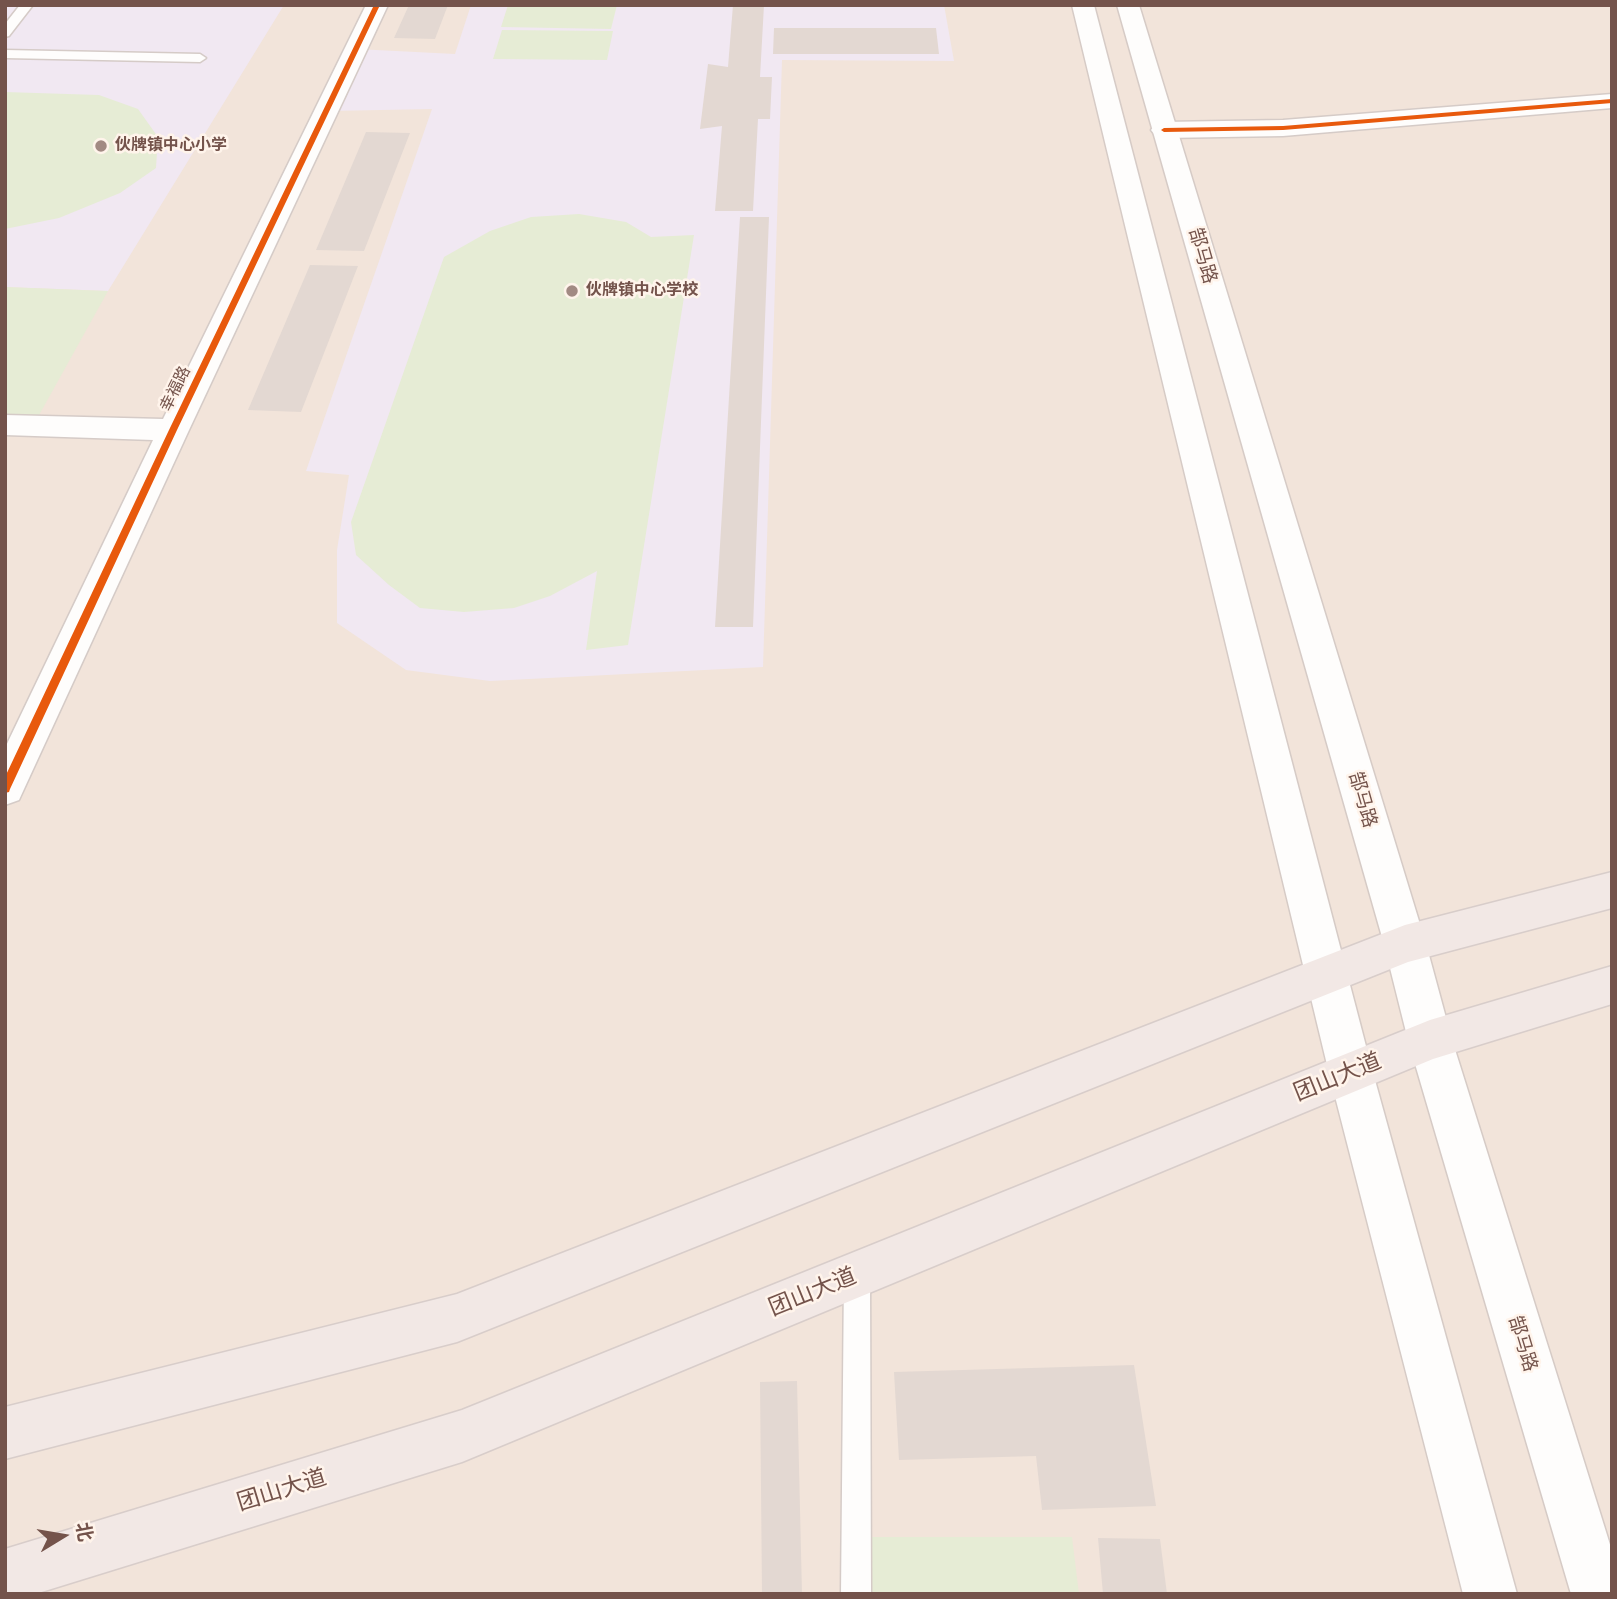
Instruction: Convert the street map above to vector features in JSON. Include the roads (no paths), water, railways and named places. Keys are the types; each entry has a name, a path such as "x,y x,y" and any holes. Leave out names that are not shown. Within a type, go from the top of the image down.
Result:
{"highway":[{"path":"5,1433 457,1318 1405,944 1612,890"},
{"name":"团山大道","path":"5,1576 462,1436 1430,1040 1612,985"}],"main road":[{"name":"幸福路","path":"5,789 173,430 377,5"},
{"path":"1083,5 1351,1073 1490,1594"},
{"name":"郜马路","path":"1128,5 1405,944 1430,1040 1598,1594"},
{"path":"1164,130 1283,128 1612,101"},
{"path":"5,425 173,430"}],"lane":[{"path":"5,33 27,5"},
{"path":"5,54 200,58"},
{"path":"856,1594 857,1275"}],"place":[{"name":"伙牌镇中心小学","path":"101,146"},
{"name":"伙牌镇中心学校","path":"572,291"}]}
